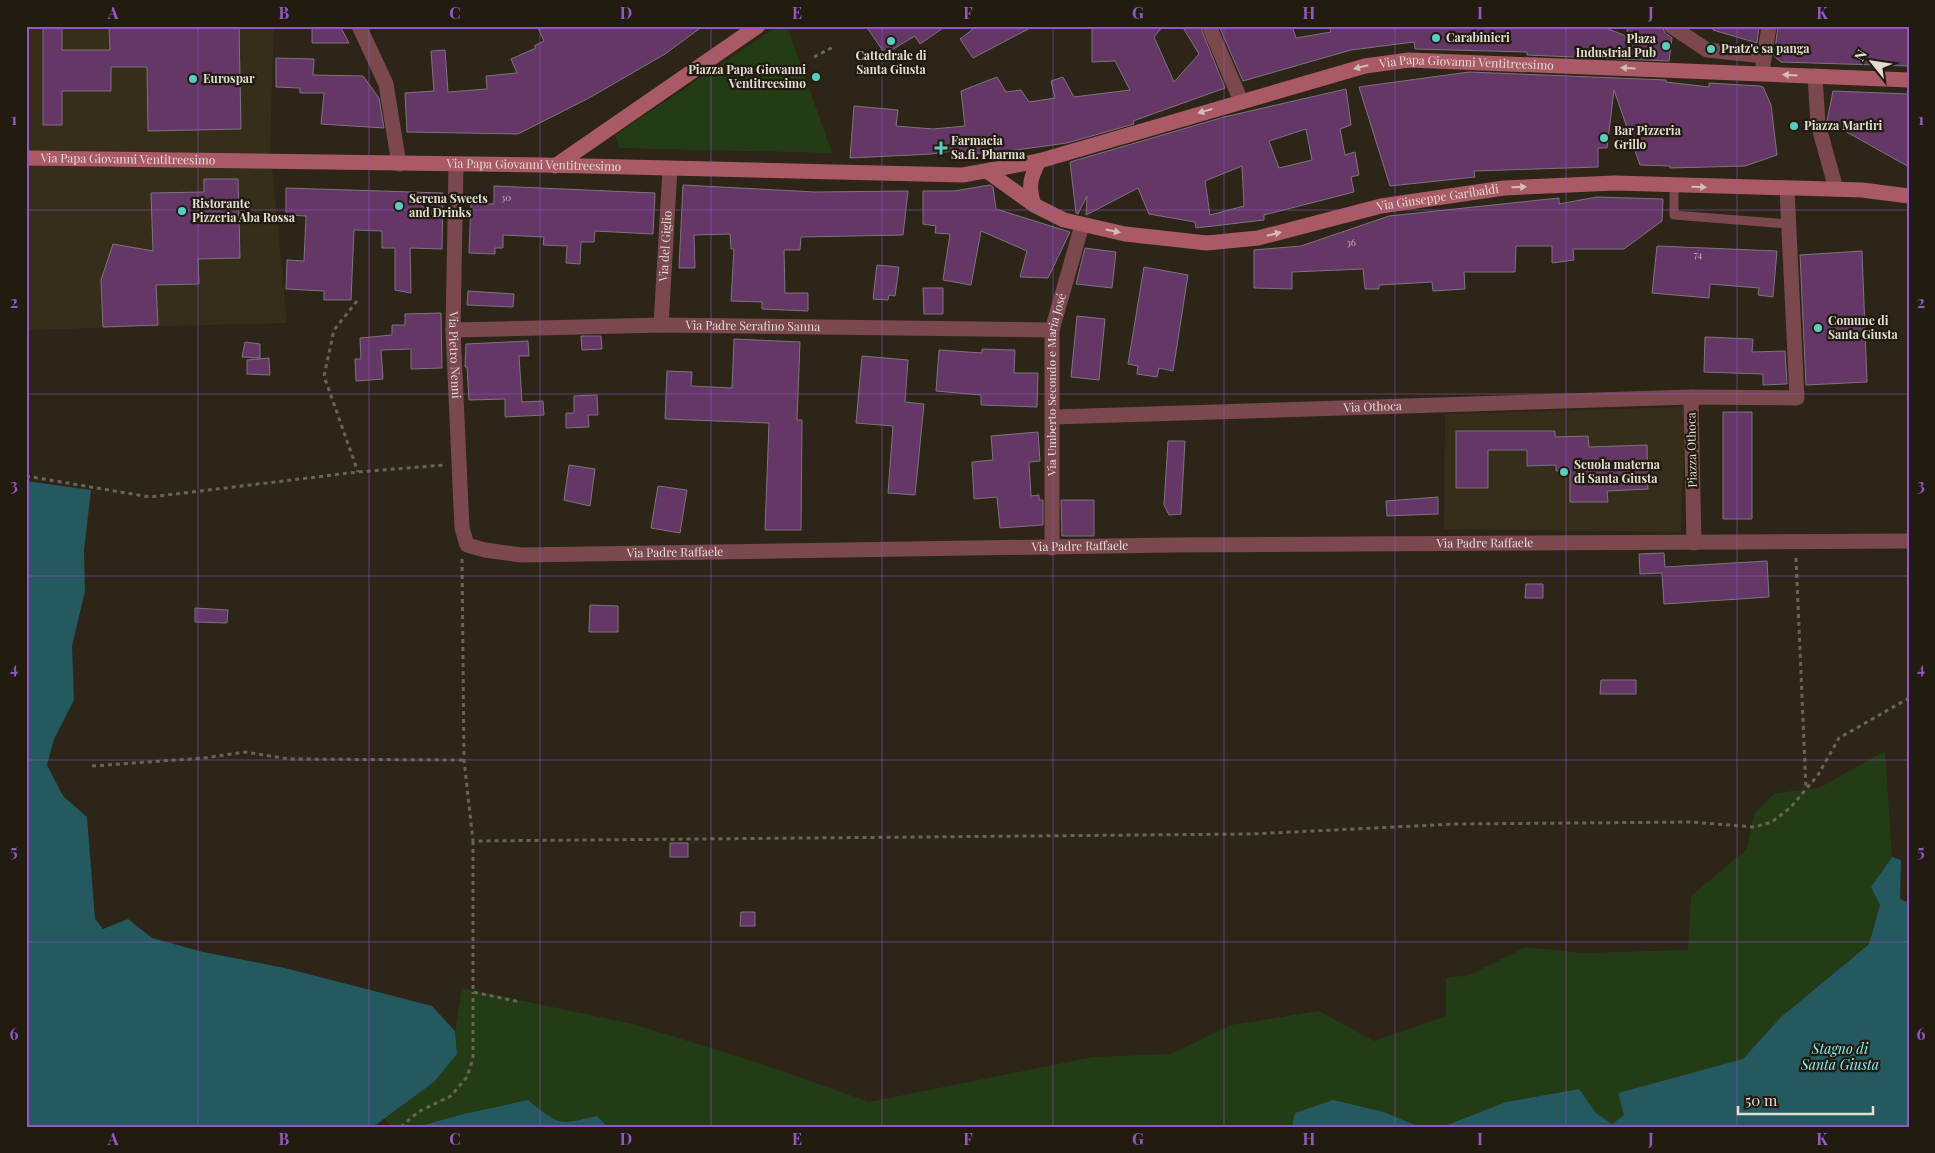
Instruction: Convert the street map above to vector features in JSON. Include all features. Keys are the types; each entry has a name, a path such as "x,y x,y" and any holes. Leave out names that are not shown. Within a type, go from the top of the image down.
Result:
{"main road":[{"path":"555,166 751,28"},
{"name":"Via Papa Giovanni Ventitreesimo","path":"26,158 555,166 963,175 988,172 1039,161 1365,66 1409,60 1909,80"},
{"path":"1034,205 1029,191 1030,178 1039,161"},
{"name":"Via Giuseppe Garibaldi","path":"988,172 1034,205 1064,220 1125,234 1207,243 1258,238 1381,206 1504,188 1615,183 1862,190 1909,196"}],"street":[{"path":"359,26 386,84 399,164"},
{"path":"1209,26 1241,101"},
{"path":"1671,26 1707,50 1764,56"},
{"path":"1761,74 1770,26"},
{"path":"1815,76 1818,124 1836,189"},
{"name":"Via Pietro Nenni","path":"456,165 453,330 462,528 467,545"},
{"name":"Via del Giglio","path":"661,325 670,169"},
{"name":"Piazza Othoca","path":"1694,543 1691,397 1797,398 1787,189"},
{"name":"Via Umberto Secondo e Maria José","path":"1052,548 1052,330 1082,225"},
{"name":"Via Padre Serafino Sanna","path":"453,330 661,325 1052,330"},
{"name":"Via Othoca","path":"1053,417 1691,397"},
{"path":"1694,543 1909,541"},
{"name":"Via Padre Raffaele","path":"467,545 485,550 521,555 1171,545 1694,543"}],"lane":[{"path":"1674,186 1674,215 1788,224"}],"path":[{"path":"814,57 835,46"},
{"path":"357,300 334,330 324,376 358,472"},
{"path":"26,476 150,497 358,472 459,464"},
{"path":"1795,542 1806,790"},
{"path":"401,1127 418,1112 451,1096 467,1077 473,1058 473,841 464,760 462,557 467,545"},
{"path":"473,841 1251,834 1456,824 1691,822 1754,827 1772,822 1791,808 1818,775 1839,738 1909,698"},
{"path":"92,766 204,758 245,752 289,759 464,760"},
{"path":"473,992 520,1002"}],"shaded area":[{"path":"26,26 274,26 270,146 287,323 26,330"},
{"name":"Scuola materna di Santa Giusta","path":"1685,407 1681,532 1444,529 1445,414"}],"green space":[{"path":"778,26 787,26 832,153 620,148 615,135"},
{"path":"1885,751 1892,857 1871,887 1880,905 1869,943 1781,1017 1743,1059 1618,1094 1624,1115 1612,1124 1596,1113 1579,1089 1506,1102 1442,1127 1420,1127 1384,1112 1296,1113 1292,1127 608,1127 597,1116 566,1122 553,1119 528,1100 463,1114 417,1127 391,1127 385,1119 434,1082 457,1054 455,1031 462,988 633,1024 759,1063 869,1102 1093,1057 1171,1054 1231,1025 1319,1011 1374,1041 1446,1016 1446,978 1469,975 1526,947 1582,953 1688,950 1691,896 1747,849 1754,814 1775,793 1819,788"}],"water":[{"path":"26,481 91,490 84,551 85,591 72,646 74,700 54,739 47,765 63,796 87,817 95,919 103,929 128,919 152,938 203,952 285,968 432,1006 455,1031 457,1054 434,1082 373,1127 26,1127"},
{"name":"Stagno di Santa Giusta","path":"1892,857 1901,860 1900,899 1909,903 1909,1127 1442,1127 1506,1102 1579,1089 1596,1113 1612,1124 1624,1115 1618,1093 1743,1059 1781,1017 1869,944 1880,905 1871,887"},
{"path":"528,1100 554,1119 566,1122 597,1116 608,1127 417,1127 463,1114"},
{"path":"1333,1100 1384,1112 1420,1127 1292,1127 1295,1113"}],"building":[{"name":"Eurospar","path":"43,26 62,26 62,50 110,50 109,26 239,26 241,129 148,131 147,67 111,67 111,91 62,91 62,125 43,125"},
{"path":"312,26 340,26 349,43 312,43"},
{"path":"537,26 703,26 665,54 589,98 518,134 407,132 405,93 434,91 431,51 445,50 448,92 487,89 486,76 517,73 511,59 536,48 534,46 544,41"},
{"name":"Cattedrale di Santa Giusta","path":"866,26 946,26 920,44 915,36 885,54"},
{"path":"977,26 1034,26 973,58 960,39"},
{"path":"1092,26 1163,26 1154,37 1174,82 1199,54 1182,26 1200,26 1225,88 1133,121 1134,124 1067,143 987,154 951,151 932,154 850,158 854,106 898,110 896,126 933,129 965,126 961,91 997,77 1006,92 1021,90 1029,102 1055,98 1051,81 1063,77 1074,97 1130,90 1115,61 1092,62"},
{"path":"1219,26 1292,26 1296,38 1331,32 1329,26 1601,26 1626,36 1628,26 1662,26 1665,33 1672,38 1669,61 1527,55 1527,52 1415,49 1414,42 1351,50 1243,81"},
{"path":"1713,26 1759,26 1757,43 1713,30"},
{"path":"1778,26 1909,26 1909,66 1781,62 1774,56"},
{"path":"276,58 314,59 313,75 363,76 379,98 384,128 321,124 324,93 300,93 300,88 276,87"},
{"path":"1469,72 1666,80 1666,82 1709,87 1709,83 1763,87 1771,105 1777,155 1745,166 1670,168 1670,166 1640,165 1614,90 1607,148 1598,148 1598,167 1474,171 1475,177 1390,186 1359,87"},
{"path":"1346,89 1351,125 1340,129 1345,155 1355,152 1359,175 1351,177 1354,192 1264,215 1264,220 1196,228 1195,222 1149,214 1138,188 1086,215 1087,196 1078,214 1076,213 1070,162 1224,117","holes":["1306,129 1312,160 1279,168 1269,141","1242,166 1244,206 1210,215 1205,181"]},
{"path":"1833,91 1909,94 1909,167 1827,121"},
{"path":"204,179 238,179 240,258 198,259 199,284 156,285 158,325 103,327 101,280 113,244 153,251 151,193 204,192"},
{"path":"683,185 815,192 908,191 903,235 801,237 800,250 784,250 785,293 808,293 808,311 762,309 762,302 731,301 734,249 731,249 730,234 694,235 695,268 679,268"},
{"path":"990,185 993,187 996,209 1070,232 1048,278 1020,277 1027,251 981,231 971,285 943,280 950,234 935,233 936,226 923,224 923,191 954,191"},
{"path":"494,186 655,193 653,234 595,231 594,242 581,242 580,264 566,263 567,246 543,245 544,237 503,235 503,248 495,248 495,254 469,253 471,203 494,204"},
{"path":"286,188 443,193 442,249 410,248 411,293 395,290 395,248 382,248 382,231 354,230 351,300 324,300 324,291 286,289 287,260 304,261 306,216 286,215"},
{"path":"1597,197 1663,199 1662,221 1624,249 1573,249 1574,260 1552,263 1552,246 1516,246 1515,272 1464,272 1465,289 1433,291 1432,282 1379,285 1379,289 1365,289 1363,269 1292,272 1292,289 1254,288 1254,250 1301,246 1389,216 1559,198 1559,204"},
{"path":"1657,246 1777,251 1773,297 1758,295 1759,288 1710,284 1709,298 1652,293"},
{"path":"1085,248 1116,252 1112,288 1076,284"},
{"name":"Comune di Santa Giusta","path":"1862,251 1867,382 1806,385 1800,255"},
{"path":"877,265 899,267 895,296 889,295 888,300 873,299"},
{"path":"1144,267 1188,275 1173,371 1159,368 1157,377 1137,374 1138,366 1128,364"},
{"path":"923,288 943,288 943,314 924,314"},
{"path":"468,291 514,294 513,307 467,305"},
{"path":"441,313 442,368 411,369 411,349 381,350 383,379 356,381 355,359 361,359 360,338 392,335 392,325 405,325 405,314"},
{"path":"1077,316 1105,319 1099,380 1071,377"},
{"path":"581,336 601,336 602,349 582,350"},
{"path":"1705,337 1753,339 1752,352 1785,351 1787,384 1763,385 1763,374 1704,372"},
{"path":"734,339 800,342 797,420 802,420 801,530 765,530 769,423 665,419 667,371 692,372 691,386 732,388"},
{"path":"528,341 529,356 519,356 522,402 543,401 544,415 505,417 505,399 469,400 467,367 465,367 466,344"},
{"path":"245,342 260,344 260,358 242,357"},
{"path":"982,349 1015,350 1014,373 1038,373 1037,407 981,405 981,395 936,391 939,350 982,353"},
{"path":"862,356 908,360 905,402 924,404 915,495 888,493 893,426 856,423"},
{"path":"269,358 270,375 247,374 247,360"},
{"path":"597,395 598,415 588,415 589,427 566,428 566,413 574,413 574,396"},
{"path":"1723,412 1752,412 1752,519 1723,519"},
{"path":"1456,431 1555,431 1555,437 1588,436 1589,447 1647,445 1648,489 1607,491 1608,502 1570,502 1570,470 1556,471 1556,465 1527,466 1527,450 1488,450 1488,488 1456,488"},
{"path":"1038,432 1040,461 1029,462 1031,496 1039,495 1039,500 1043,500 1043,525 1000,528 997,497 974,499 972,462 993,460 991,436"},
{"path":"1168,441 1185,441 1181,514 1169,515 1164,505"},
{"path":"569,465 595,469 590,506 564,500"},
{"path":"658,486 687,490 680,533 651,528"},
{"path":"1438,497 1438,514 1387,516 1386,501"},
{"path":"1061,500 1094,500 1094,536 1062,536"},
{"path":"1664,553 1665,567 1767,561 1769,597 1664,604 1662,573 1640,574 1639,554"},
{"path":"1526,584 1543,584 1543,598 1525,598"},
{"path":"590,605 618,606 618,632 589,632"},
{"path":"195,608 228,610 227,623 195,622"},
{"path":"1601,680 1636,680 1636,694 1600,694"},
{"path":"670,843 688,843 688,857 670,857"},
{"path":"741,912 755,912 755,926 740,926"}],"place":[{"name":"Carabinieri","path":"1436,38"},
{"name":"Cattedrale di Santa Giusta","path":"891,41"},
{"name":"Plaza Industrial Pub","path":"1666,46"},
{"name":"Pratz'e sa panga","path":"1711,49"},
{"name":"Piazza Papa Giovanni Ventitreesimo","path":"816,77"},
{"name":"Eurospar","path":"193,79"},
{"name":"Piazza Martiri","path":"1794,126"},
{"name":"Bar Pizzeria Grillo","path":"1604,138"},
{"name":"Farmacia Sa.fi. Pharma","path":"941,148"},
{"name":"Serena Sweets and Drinks","path":"399,206"},
{"name":"Ristorante Pizzeria Aba Rossa","path":"182,211"},
{"name":"Comune di Santa Giusta","path":"1818,328"},
{"name":"Scuola materna di Santa Giusta","path":"1564,472"}]}
